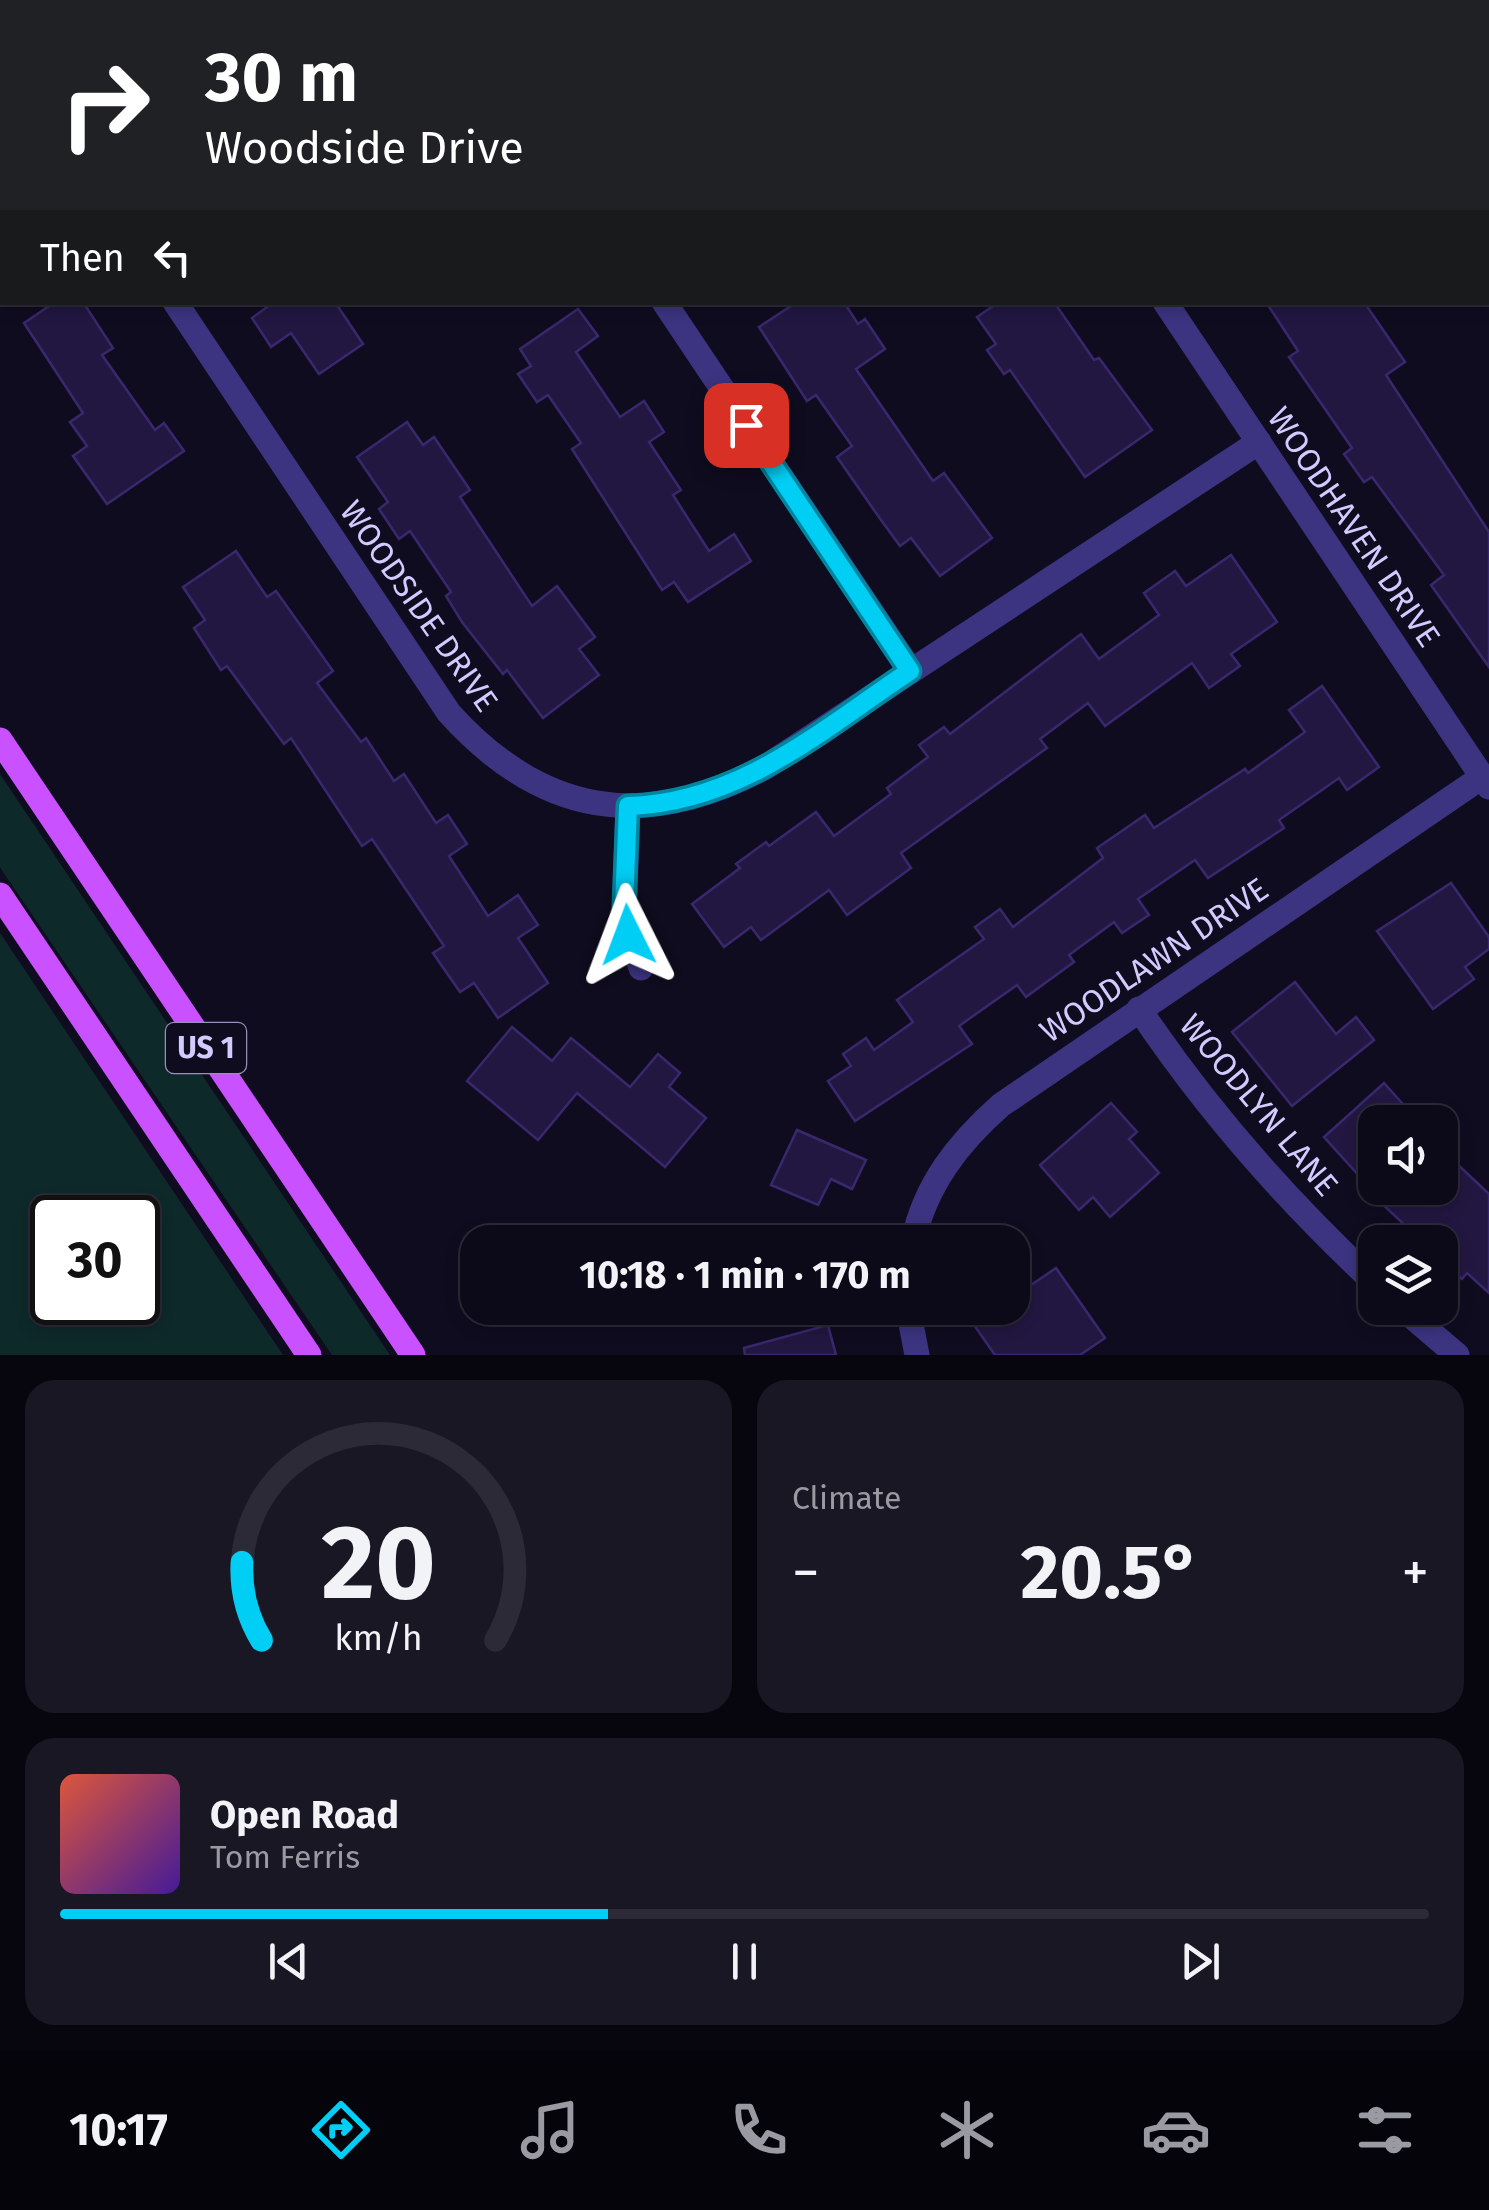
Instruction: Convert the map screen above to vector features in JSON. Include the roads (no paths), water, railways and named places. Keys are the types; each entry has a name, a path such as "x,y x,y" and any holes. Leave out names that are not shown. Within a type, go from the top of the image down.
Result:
{"main road":[{"name":"US 1","path":"0,740 412,1355"},
{"name":"US 1","path":"0,895 309,1355"}],"street":[{"name":"WOODSIDE DRIVE","path":"177,305 434,694 458,722 482,748 530,781 576,798 628,806 695,798 739,781 788,753 1259,442"},
{"path":"666,305 910,671"},
{"name":"WOODHAVEN DRIVE","path":"1167,305 1486,782"},
{"name":"WOODLAWN DRIVE","path":"919,1225 935,1181 967,1136 1011,1097 1486,782"},
{"path":"628,806 624,921 641,968"},
{"name":"WOODLYN LANE","path":"1139,1009 1194,1086 1259,1163 1358,1265"},
{"path":"911,1325 916,1355"},
{"path":"1422,1325 1457,1355"}]}
